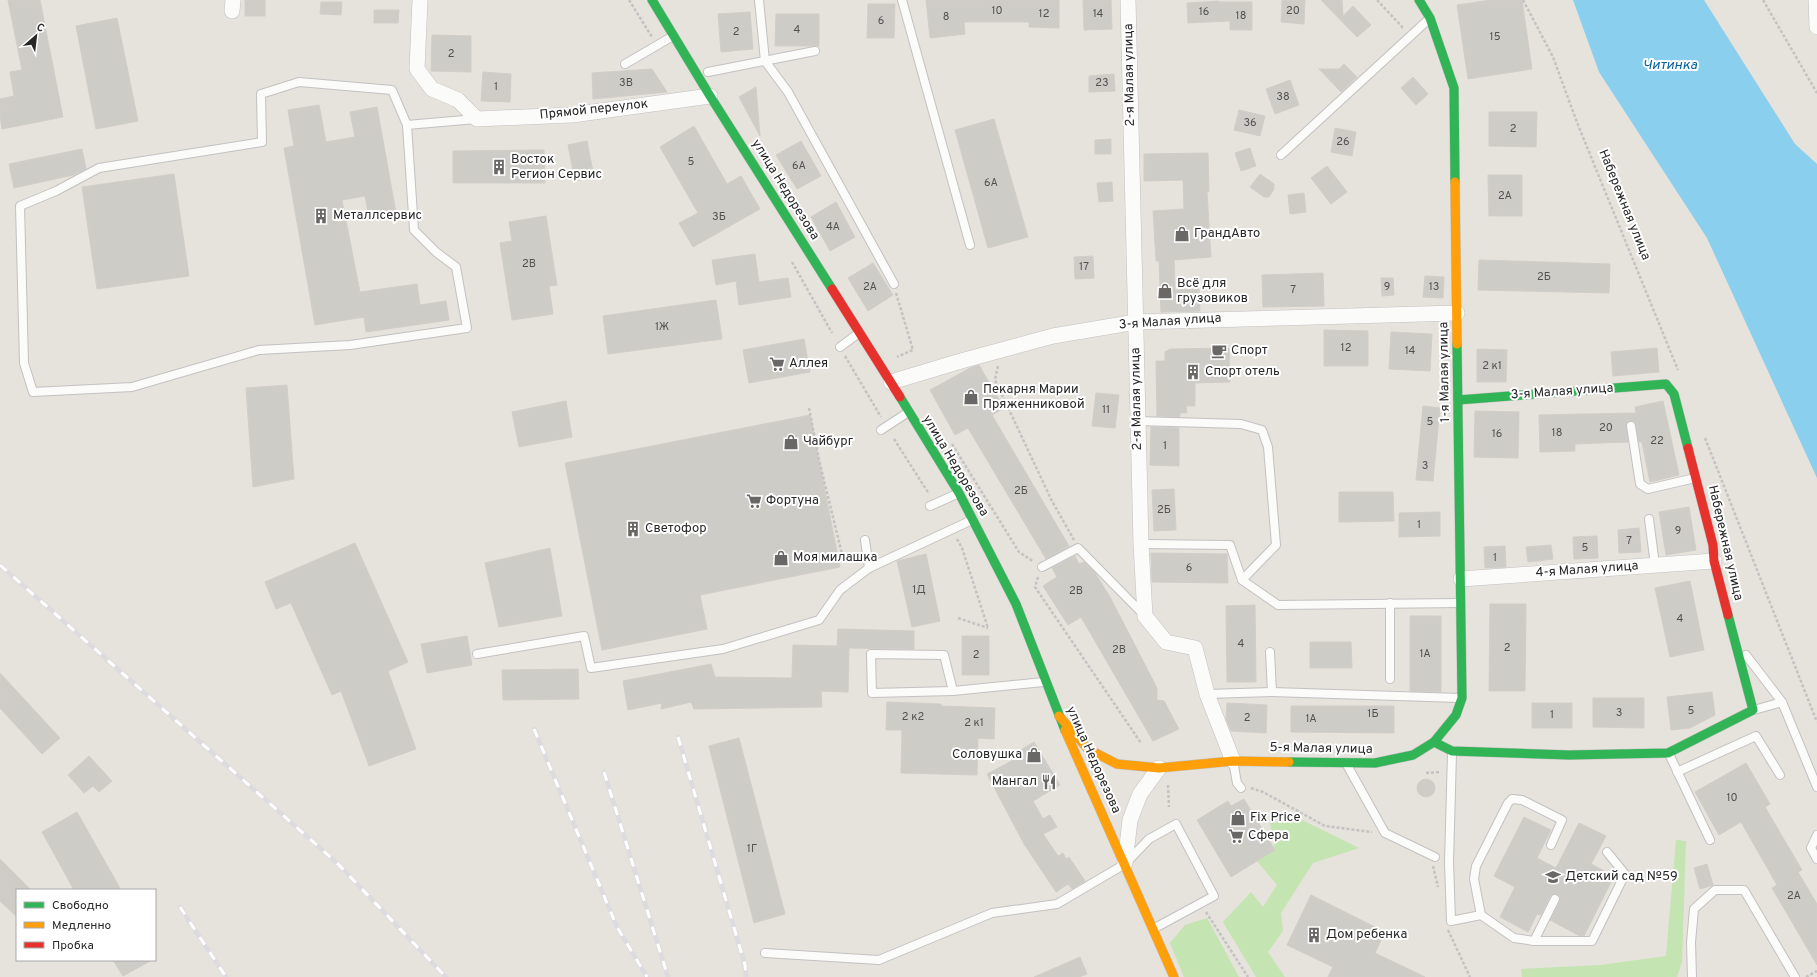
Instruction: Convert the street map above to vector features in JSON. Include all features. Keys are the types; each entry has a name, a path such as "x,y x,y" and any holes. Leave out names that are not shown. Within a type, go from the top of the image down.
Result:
{"street":[{"path":"420,0 417,69 432,89 458,100 477,119"},
{"name":"улица Недорезова","path":"652,0 710,96 891,382 959,493 973,519 1016,604 1059,716 1174,977"},
{"name":"2-я Малая улица","path":"1128,0 1141,544 1145,616"},
{"name":"1-я Малая улица","path":"1419,0 1430,18 1454,88 1462,698 1456,715 1434,742"},
{"path":"1816,0 1817,27"},
{"name":"Прямой переулок","path":"477,119 572,115 710,96"},
{"name":"3-я Малая улица","path":"891,382 1053,336 1136,322 1457,313"},
{"name":"3-я Малая улица","path":"1458,400 1666,384"},
{"name":"Набережная улица","path":"1666,384 1674,394 1713,545 1714,561 1753,710"},
{"name":"4-я Малая улица","path":"1460,580 1714,561"},
{"path":"1145,616 1166,642 1195,648 1207,694 1233,761"},
{"path":"1434,742 1452,751 1569,755 1668,753 1753,710"},
{"name":"5-я Малая улица","path":"1059,716 1088,749 1117,764 1164,774 1233,761 1375,763 1413,755 1434,742"},
{"path":"1125,864 1130,820 1140,794 1164,774"}],"lane":[{"path":"759,0 765,61 788,92 894,284"},
{"path":"902,0 970,245"},
{"path":"1281,155 1430,18"},
{"path":"625,64 674,35"},
{"path":"708,72 815,51"},
{"path":"299,82 392,90 407,125 414,230 436,252 456,267 467,328 350,345 259,350 132,387 33,392 24,363 20,206 56,191 99,168 262,142 261,94 299,82"},
{"path":"407,125 477,119"},
{"path":"841,349 859,332"},
{"path":"882,426 908,412"},
{"path":"1138,421 1241,424 1262,430 1268,447 1276,545 1242,580"},
{"path":"1631,426 1640,484 1648,489 1696,478"},
{"path":"931,502 959,493"},
{"path":"477,654 584,636 591,668 723,648 819,620 840,590 869,568 973,519"},
{"path":"1649,519 1655,565"},
{"path":"865,540 869,568"},
{"path":"1141,544 1230,545 1242,580 1278,605 1461,603"},
{"path":"1042,567 1078,548 1145,616"},
{"path":"1390,604 1390,679"},
{"path":"1734,638 1782,702 1817,788"},
{"path":"1270,652 1272,692"},
{"path":"952,691 944,655 871,654 872,693 952,691 1047,682"},
{"path":"1207,694 1272,692 1462,698"},
{"path":"1753,710 1782,702"},
{"path":"1677,772 1756,736 1780,775"},
{"path":"1452,751 1449,862 1451,921 1481,915"},
{"path":"1668,753 1710,840"},
{"path":"1233,761 1239,786"},
{"path":"1345,762 1385,833 1433,856"},
{"path":"1551,845 1562,820 1522,800 1512,799 1508,803 1476,866 1474,879 1481,915 1514,938 1534,941 1592,941 1625,874 1608,852"},
{"path":"765,953 879,960 992,913 1057,904 1125,864 1149,839 1176,824 1214,896 1152,930"},
{"path":"1817,835 1812,848 1817,859"},
{"path":"1692,977 1694,909 1715,890 1744,890 1795,977"},
{"path":"1534,941 1556,899"}],"path":[{"path":"1377,0 1410,36"},
{"name":"Набережная улица","path":"1523,0 1553,57 1578,125 1680,376"},
{"path":"1763,0 1817,93"},
{"path":"893,359 912,350 894,284"},
{"path":"841,349 882,426"},
{"path":"1003,350 995,380 1052,501 1078,548"},
{"path":"809,408 819,460 842,554"},
{"path":"1704,435 1817,722"},
{"path":"894,439 931,502"},
{"path":"952,444 1019,552 1042,567 1035,587 1141,743"},
{"path":"957,539 962,548 988,628 958,618"},
{"path":"1426,773 1452,772"},
{"path":"1164,774 1169,807"},
{"path":"1239,786 1263,792 1325,826 1385,833"},
{"path":"1433,856 1439,891"},
{"path":"1201,903 1248,977"},
{"path":"1447,928 1470,977"},
{"path":"1806,977 1817,971"}],"green space":[{"path":"1300,819 1359,848 1313,863 1281,913 1283,931 1268,952 1285,977 1256,977 1223,922 1251,892 1263,907 1277,885 1257,861 1275,850 1270,823"},
{"path":"1676,840 1686,841 1682,962 1677,977 1522,977 1521,969 1601,965 1666,956"},
{"path":"1207,918 1239,977 1184,977 1170,943 1185,925"}],"water":[{"name":"Читинка","path":"1573,0 1704,0 1795,144 1817,164 1817,478 1707,238 1599,72"}],"building":[{"path":"8,0 40,0 63,117 2,129 0,99 14,96 10,72 22,70"},
{"path":"245,0 265,0 265,16 245,16"},
{"path":"926,0 1059,0 1059,28 1029,27 1029,22 964,22 965,34 930,38"},
{"path":"1083,0 1111,0 1112,29 1084,30"},
{"path":"1282,0 1305,0 1304,24 1281,22"},
{"path":"1321,0 1342,0 1343,16 1353,6 1371,25 1357,37"},
{"path":"1491,0 1522,0 1532,69 1468,79 1457,5"},
{"path":"1219,1 1252,2 1252,30 1230,30 1230,21 1188,23 1187,3"},
{"path":"321,2 342,2 341,15 320,14"},
{"path":"868,4 895,4 894,38 867,38"},
{"path":"374,10 399,10 398,23 374,23"},
{"path":"750,12 753,49 721,52 718,14"},
{"path":"776,14 819,14 819,46 775,46"},
{"path":"117,18 138,121 96,129 76,26"},
{"path":"432,35 471,36 471,72 431,71"},
{"path":"1344,64 1357,77 1341,92 1319,69 1339,69"},
{"path":"652,69 667,92 593,99 592,73"},
{"path":"483,72 511,74 510,102 481,101"},
{"path":"1114,74 1115,91 1089,92 1089,76"},
{"path":"1413,77 1428,94 1416,105 1401,88"},
{"path":"1290,80 1299,105 1275,114 1266,89"},
{"path":"756,87 760,136 739,97"},
{"name":"Металлсервис","path":"319,105 326,142 355,137 350,112 377,107 396,213 369,218 365,196 342,200 360,292 417,284 420,305 446,301 449,320 366,332 364,317 315,325 284,148 294,146 288,110"},
{"path":"1239,110 1265,116 1260,136 1234,130"},
{"path":"1489,112 1537,112 1536,147 1489,146"},
{"path":"994,119 1028,237 988,248 955,130"},
{"path":"694,126 727,184 741,176 760,209 693,247 679,223 698,213 660,147"},
{"path":"1335,128 1356,132 1352,156 1331,152"},
{"path":"1111,139 1111,154 1095,154 1095,140"},
{"path":"587,141 594,177 575,181 568,145"},
{"path":"801,141 821,176 797,189 776,155"},
{"path":"1250,148 1256,166 1241,171 1235,153"},
{"path":"82,149 86,169 73,175 14,188 9,164"},
{"name":"Восток Регион Сервис","path":"544,150 545,183 453,183 453,151"},
{"path":"1208,153 1209,192 1207,192 1211,257 1174,260 1175,290 1199,289 1200,311 1161,312 1159,261 1156,261 1153,211 1184,209 1183,180 1144,181 1144,154"},
{"path":"1327,166 1347,192 1331,204 1311,178"},
{"path":"174,174 189,276 97,289 82,187"},
{"path":"1260,174 1274,184 1274,189 1269,197 1264,197 1250,187"},
{"path":"1488,175 1522,175 1522,216 1489,216"},
{"path":"1112,182 1113,201 1099,202 1097,183"},
{"path":"1304,193 1306,212 1290,214 1288,195"},
{"path":"836,202 855,237 830,251 811,217"},
{"path":"546,216 557,285 549,286 553,314 512,320 500,243 512,241 509,222"},
{"path":"755,254 759,282 788,278 791,297 739,305 736,281 716,285 712,260"},
{"path":"1093,256 1094,278 1075,279 1074,257"},
{"path":"1479,260 1610,264 1609,293 1478,290"},
{"path":"873,263 893,295 868,311 848,278"},
{"path":"1323,273 1324,306 1263,307 1262,275"},
{"path":"1425,276 1444,277 1443,298 1423,297"},
{"path":"1381,278 1393,278 1394,295 1382,296"},
{"path":"716,300 722,339 608,354 603,316"},
{"path":"1324,330 1368,331 1368,366 1324,366"},
{"path":"1391,332 1432,334 1430,371 1389,369"},
{"name":"Аллея","path":"804,339 810,372 749,383 743,350"},
{"name":"Спорт отель","path":"1229,348 1230,382 1195,383 1195,406 1186,406 1187,413 1180,413 1180,417 1157,416 1156,361 1165,361 1165,352 1170,349"},
{"path":"1657,348 1659,372 1613,376 1611,352"},
{"path":"1477,349 1507,350 1506,382 1477,382"},
{"path":"979,365 1004,408 992,415 1069,546 1046,559 968,428 955,435 930,390 970,368"},
{"path":"287,385 294,479 253,487 246,388"},
{"path":"1096,393 1119,395 1115,428 1092,426"},
{"path":"566,401 572,437 519,447 512,412"},
{"path":"1663,401 1679,475 1650,482 1642,442 1639,442 1636,425 1633,421 1626,424 1628,442 1575,444 1575,451 1540,452 1539,415 1636,413 1635,407"},
{"path":"1423,406 1440,408 1433,481 1416,480"},
{"path":"1475,411 1519,412 1518,458 1474,457"},
{"path":"810,415 840,567 700,595 707,629 602,650 565,463"},
{"path":"1151,427 1179,428 1179,466 1150,465"},
{"path":"1174,489 1176,530 1154,531 1152,490"},
{"path":"1339,492 1393,492 1394,521 1339,522"},
{"path":"1689,507 1696,550 1666,555 1659,512"},
{"path":"1440,512 1440,536 1399,537 1399,513"},
{"path":"1639,528 1641,552 1619,553 1618,530"},
{"path":"1597,536 1598,558 1574,559 1573,537"},
{"path":"355,543 408,662 388,671 416,749 369,766 341,691 332,695 291,603 276,609 265,582"},
{"path":"1551,545 1553,559 1528,562 1526,547"},
{"path":"1505,546 1506,567 1485,568 1484,547"},
{"path":"550,548 562,616 499,627 485,563"},
{"path":"1151,553 1227,554 1228,583 1152,582"},
{"path":"926,554 940,621 912,627 897,561"},
{"path":"1075,556 1079,564 1084,562 1095,573 1110,597 1157,688 1157,700 1164,701 1179,729 1153,741 1081,617 1068,625 1043,586 1057,577 1052,568"},
{"path":"1690,581 1704,650 1670,657 1655,588"},
{"path":"1490,604 1526,604 1525,691 1489,691"},
{"path":"1255,605 1256,682 1227,682 1226,606"},
{"path":"1410,616 1441,616 1441,692 1410,691"},
{"path":"838,629 914,631 914,649 849,648 848,692 821,691 822,707 694,709 691,702 661,709 662,703 628,710 623,681 711,664 715,677 792,678 793,645 837,646"},
{"path":"467,636 472,665 427,673 421,644"},
{"path":"962,636 989,636 989,675 962,675"},
{"path":"1310,642 1351,642 1352,668 1310,668"},
{"path":"578,669 579,699 503,700 502,670"},
{"path":"0,673 60,738 42,754 0,708"},
{"path":"1712,692 1715,715 1690,728 1671,730 1667,697"},
{"path":"1593,698 1644,698 1644,728 1593,727"},
{"path":"887,702 995,708 994,739 978,738 977,775 901,773 902,730 886,730"},
{"path":"1227,703 1267,705 1266,733 1231,731 1226,719"},
{"path":"1532,703 1572,703 1572,728 1532,728"},
{"path":"1291,706 1394,706 1394,733 1291,732"},
{"path":"739,738 785,914 754,923 709,746"},
{"path":"1034,742 1060,785 1033,801 1043,819 1050,815 1057,827 1043,834 1058,856 1063,853 1066,859 1069,857 1085,881 1072,889 1068,884 1056,892 1024,844 987,774 1017,758 1014,754"},
{"path":"89,756 112,781 99,792 93,786 84,793 68,775"},
{"path":"1746,763 1770,804 1765,807 1802,870 1798,872 1817,904 1817,965 1772,888 1777,885 1741,822 1719,835 1695,792"},
{"path":"1426,779 1432,782 1435,788 1432,794 1426,797 1420,794 1417,788 1420,782"},
{"path":"1244,799 1275,850 1231,877 1197,820 1228,801 1231,806"},
{"path":"77,812 120,889 73,889 42,832"},
{"path":"1524,817 1551,830 1537,858 1556,868 1579,823 1606,836 1591,864 1614,876 1584,936 1580,936 1550,920 1560,901 1560,896 1557,894 1550,896 1541,915 1537,914 1528,932 1500,917 1515,887 1494,876"},
{"path":"0,859 30,889 16,889 16,916 0,901"},
{"path":"1707,864 1713,885 1700,889 1694,868"},
{"name":"Дом ребенка","path":"1311,895 1385,932 1375,953 1425,977 1328,977 1333,967 1287,945"},
{"path":"1080,957 1087,974 1079,977 1034,977"},
{"path":"114,961 150,961 123,976"}],"railway":[{"path":"0,565 337,863 446,977"},
{"path":"534,729 617,927 647,977"},
{"path":"678,737 745,965 746,977"},
{"path":"604,772 668,977"},
{"path":"180,907 226,977"}],"traffic: fast":[{"path":"652,0 710,96 832,289"},
{"path":"1419,0 1430,18 1454,88 1455,182"},
{"path":"1289,762 1375,763 1413,755 1434,742 1456,715 1462,698 1457,344"},
{"path":"1458,400 1666,384 1674,394 1688,448"},
{"path":"900,397 959,493 1016,604 1065,730"},
{"path":"1434,742 1452,751 1569,755 1668,753 1753,710 1728,615"}],"traffic: slow":[{"path":"1455,182 1457,344"},
{"path":"1059,716 1088,749 1117,764 1159,768 1233,761 1289,762"},
{"path":"1065,730 1174,977"}],"traffic: jam":[{"path":"832,289 900,397"},
{"path":"1688,448 1713,545 1714,561 1728,615"}],"place":[{"name":"Восток Регион Сервис","path":"499,167"},
{"name":"Металлсервис","path":"321,216"},
{"name":"ГрандАвто","path":"1182,234"},
{"name":"Всё для грузовиков","path":"1165,291"},
{"name":"Спорт","path":"1219,351"},
{"name":"Аллея","path":"777,364"},
{"name":"Спорт отель","path":"1193,372"},
{"name":"Пекарня Марии Пряженниковой","path":"971,397"},
{"name":"Чайбург","path":"791,442"},
{"name":"Фортуна","path":"754,501"},
{"name":"Светофор","path":"633,529"},
{"name":"Моя милашка","path":"781,558"},
{"name":"Соловушка","path":"1034,755"},
{"name":"Мангал","path":"1049,782"},
{"name":"Fix Price","path":"1238,818"},
{"name":"Сфера","path":"1236,836"},
{"name":"Детский сад №59","path":"1553,877"},
{"name":"Дом ребенка","path":"1314,935"}]}
